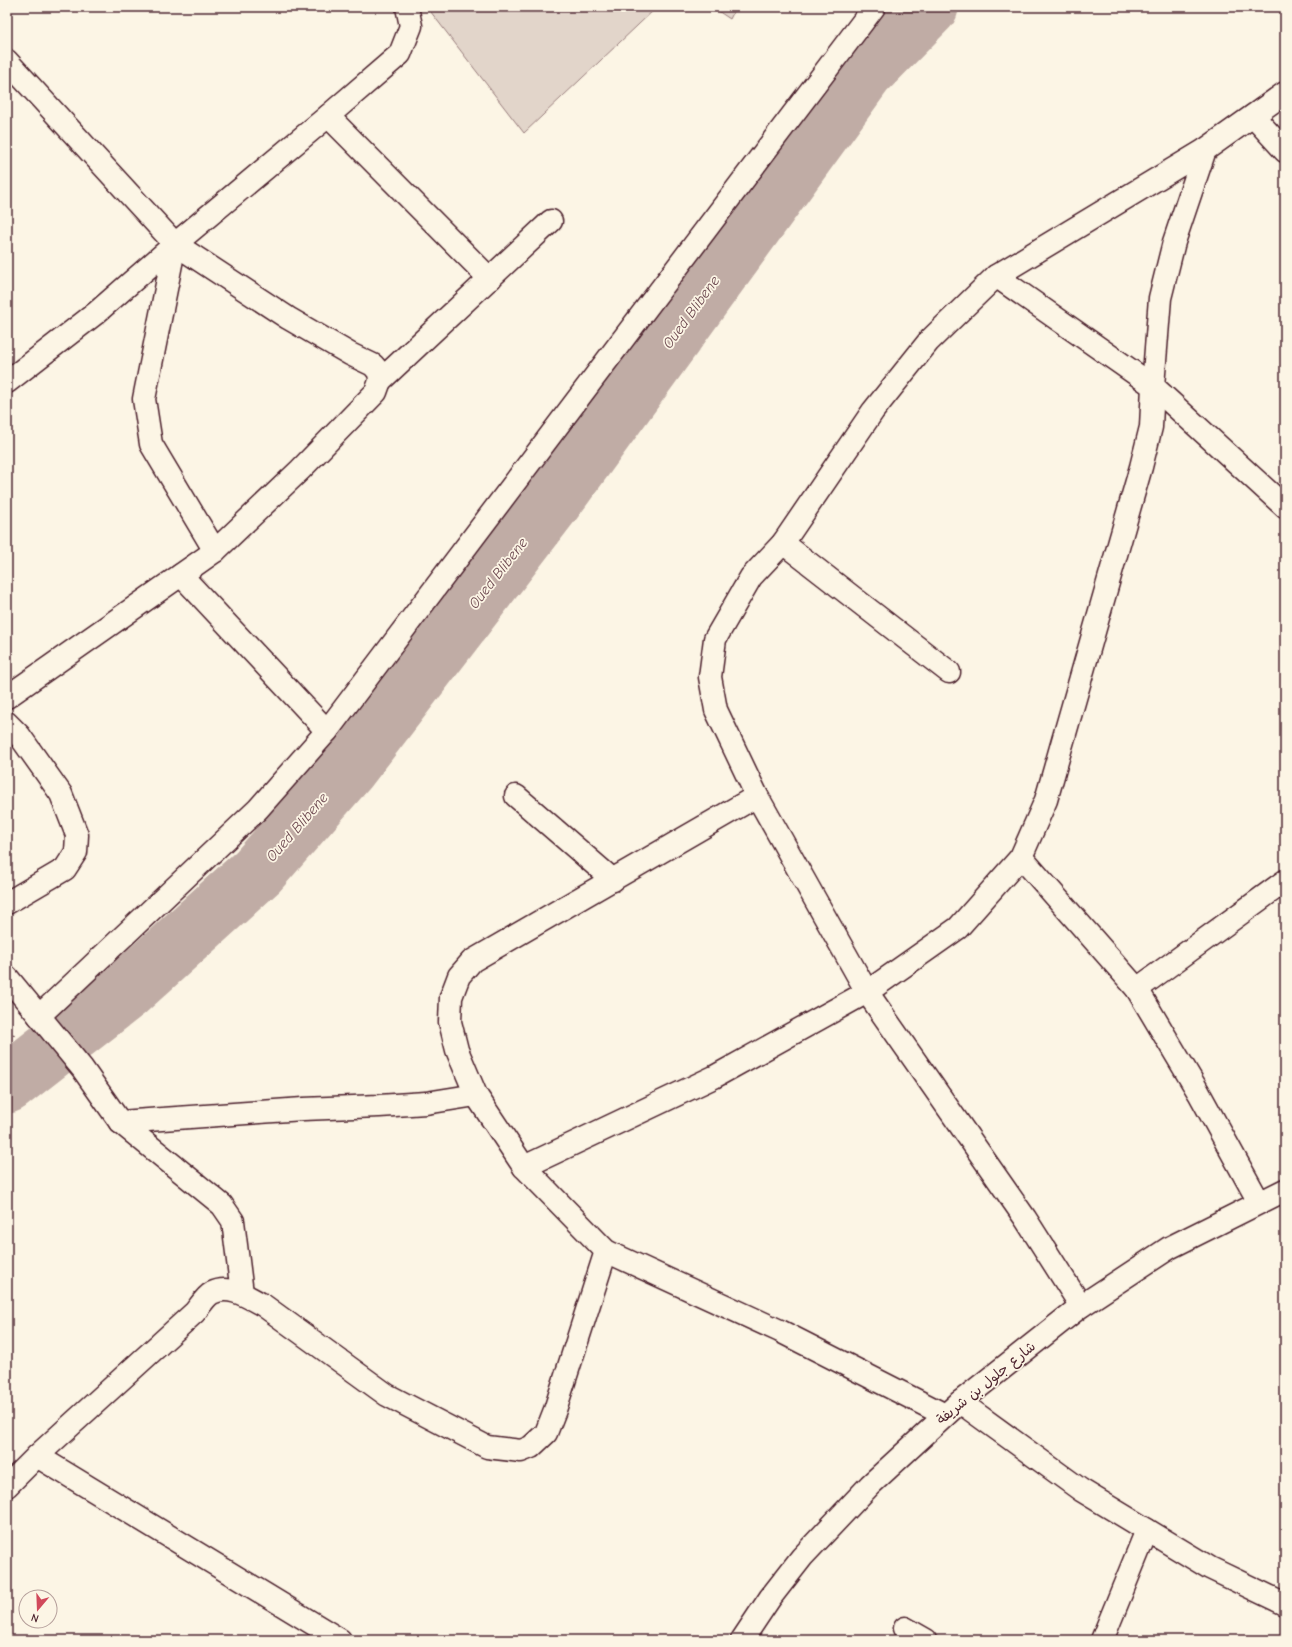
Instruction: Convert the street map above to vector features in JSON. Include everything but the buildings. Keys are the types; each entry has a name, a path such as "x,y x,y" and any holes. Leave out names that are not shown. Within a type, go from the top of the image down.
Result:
{"street":[{"path":"7,382 96,313 400,54 411,26 407,7"},
{"path":"44,1023 258,809 327,730 874,7"},
{"path":"7,61 176,244 288,318 350,354 373,365 379,372 380,381 376,392 300,470 215,551 7,697"},
{"path":"1081,1306 1025,1218 867,992 757,796 716,710 710,677 715,638 751,577 783,542 873,411 929,341 996,276 1205,150 1285,93"},
{"path":"328,116 490,279"},
{"path":"1253,116 1285,151"},
{"path":"524,1167 714,1078 867,992 958,928 1021,857 1046,800 1139,475 1151,427 1160,298 1174,242 1205,150"},
{"path":"380,381 552,221"},
{"path":"176,244 144,399 151,444 215,551"},
{"path":"996,276 1153,386 1285,507"},
{"path":"783,542 949,672"},
{"path":"181,575 327,730"},
{"path":"7,723 19,735 61,794 77,835 76,852 65,868 7,903"},
{"path":"516,796 613,880"},
{"path":"757,796 472,961 459,976 451,997 450,1022 457,1050 476,1095 524,1167 606,1251 953,1408 1081,1490 1210,1568 1285,1604"},
{"path":"1021,857 1137,989 1199,1093 1259,1202"},
{"path":"1137,989 1285,881"},
{"path":"7,976 82,1068 120,1122 222,1205 233,1221 242,1293"},
{"path":"120,1122 303,1109 426,1103 476,1095"},
{"name":"شارع جلول بن شريفة","path":"742,1640 770,1598 802,1558 870,1485 953,1408 1081,1306 1169,1248 1285,1190"},
{"path":"7,1486 195,1312 212,1293 228,1290 242,1293 263,1305 386,1395 487,1447 521,1451 531,1447 546,1433 555,1410 606,1251"},
{"path":"38,1456 340,1640"},
{"path":"1102,1640 1147,1530"},
{"path":"905,1628 926,1640"}],"shaded area":[{"path":"427,7 657,7 524,133"},
{"path":"712,7 736,7 730,19"}],"waterway":[{"name":"Oued Blibene","path":"7,1084 126,991 258,871 348,768 554,500 865,72 929,7"}]}
